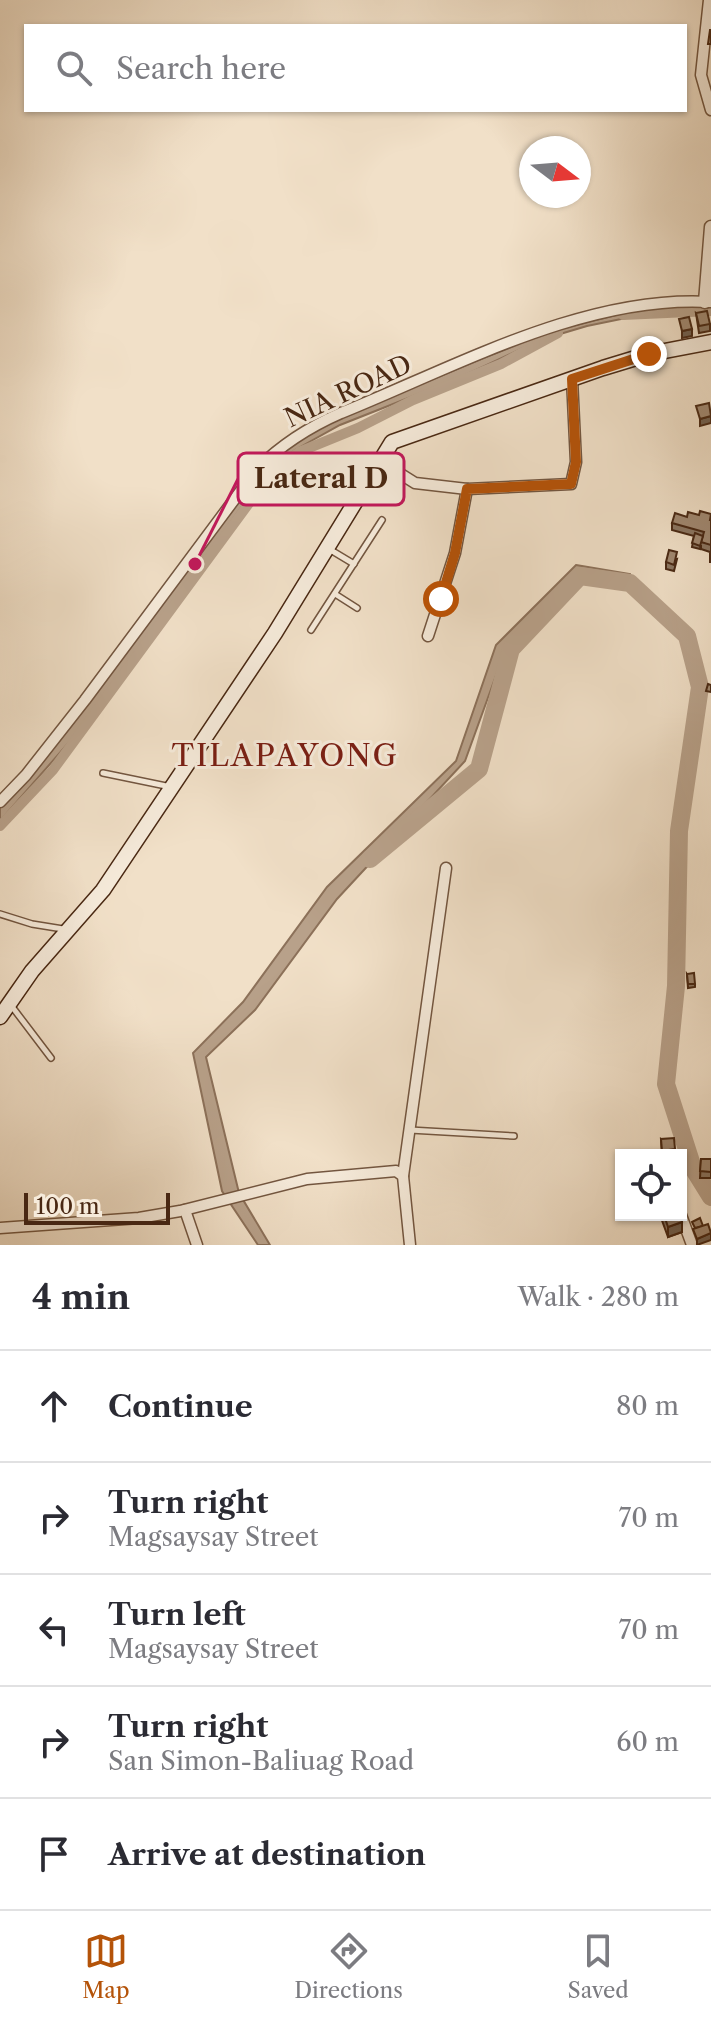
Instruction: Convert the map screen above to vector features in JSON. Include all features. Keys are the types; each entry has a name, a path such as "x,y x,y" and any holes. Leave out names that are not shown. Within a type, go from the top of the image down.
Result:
{"main road":[{"path":"0,1017 32,971 103,890 329,548 392,442 649,354 711,342"}],"street":[{"path":"709,0 701,75 711,110"},
{"path":"708,302 711,227"},
{"name":"NIA ROAD","path":"0,802 26,775 76,712 257,469 287,443 328,419 582,316 662,302 708,302"},
{"path":"380,461 415,483 467,489 571,484 576,462 572,379"},
{"path":"428,636 455,553 467,489"},
{"path":"410,1245 403,1176 446,868"},
{"path":"0,1228 119,1221 185,1210 307,1179 396,1171 403,1176"},
{"path":"185,1210 197,1245"},
{"path":"683,1221 692,1245"}],"lane":[{"path":"311,630 382,520"},
{"path":"329,548 354,564"},
{"path":"335,594 357,608"},
{"path":"103,773 172,787"},
{"path":"0,914 32,924 68,930"},
{"path":"9,1003 51,1058"},
{"path":"410,1130 514,1136"}],"shaded area":[{"path":"636,310 636,316 540,340 459,378 340,425 295,450 262,478 79,731 0,821 0,807 257,475 278,454 327,423 544,333"},
{"path":"576,565 630,574 630,583 580,576 506,648 465,761 337,899 255,1010 206,1057 239,1193 270,1245 258,1245 222,1191 193,1053 243,1002 327,887 456,761 496,645"}],"building":[{"path":"707,311 710,324 699,326 696,313"},
{"path":"689,317 692,329 682,331 679,319"},
{"path":"709,403 711,416 700,419 696,406"},
{"path":"700,511 711,514 711,545 701,542 704,532 672,523 675,513 687,517 688,512 699,515"},
{"path":"695,533 703,536 700,546 692,543"},
{"path":"669,550 677,552 674,565 666,562"},
{"path":"694,973 695,984 688,984 687,974"},
{"path":"674,1138 675,1149 662,1149 661,1139"},
{"path":"701,1159 711,1159 711,1172 700,1171"},
{"path":"700,1218 703,1226 695,1228 692,1222"},
{"path":"666,1221 682,1221 682,1222 668,1227"},
{"path":"708,1224 711,1233 697,1239 693,1229"}],"waterway":[{"path":"623,315 711,311"},
{"path":"0,826 53,770 272,472 299,452 501,364 558,333"},
{"path":"370,859 479,769 511,649 580,576 630,583 687,636 700,687 679,831 676,986 666,1084 693,1168 711,1197"}],"place":[{"name":"Lateral D","path":"195,564"}],"district":[{"name":"TILAPAYONG","path":"285,755"}],"route":[{"path":"441,599 455,553 467,489 571,484 576,462 572,379 649,354"}]}
